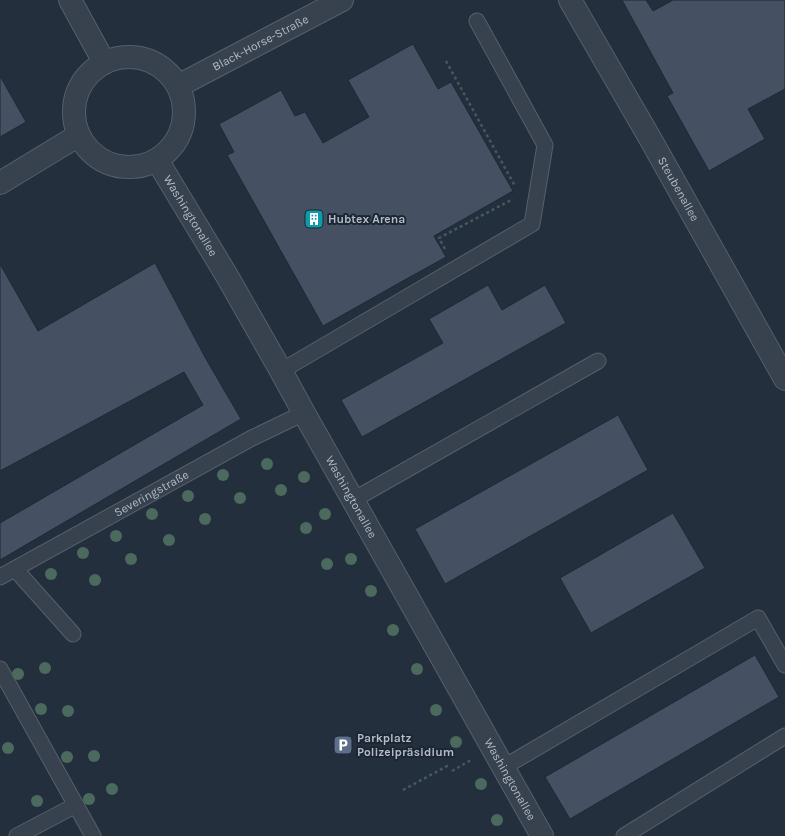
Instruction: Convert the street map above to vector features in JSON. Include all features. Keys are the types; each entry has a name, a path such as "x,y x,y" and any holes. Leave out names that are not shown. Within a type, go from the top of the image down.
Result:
{"street":[{"path":"70,0 104,62"},
{"name":"Black-Horse-Straße","path":"178,86 342,0"},
{"name":"Steubenallee","path":"570,0 651,140 785,380"},
{"path":"132,56 146,59 159,65 170,75 178,86 184,102 184,119 180,136 170,150 157,160 143,166 128,167 112,165 99,158 87,148 79,135 75,119 75,102 80,86 90,72 104,62 132,56"},
{"path":"0,183 79,135"},
{"name":"Washingtonallee","path":"157,160 281,371 542,836"}],"lane":[{"path":"281,371 532,224 545,145 477,21"},
{"path":"353,500 598,360"},
{"name":"Severingstraße","path":"0,577 252,438 304,413"},
{"path":"15,569 73,634"},
{"path":"504,767 758,618 785,664"},
{"path":"0,669 93,836"},
{"path":"624,836 785,736"},
{"path":"17,836 76,804"}],"path":[{"path":"446,60 517,188"},
{"path":"447,252 440,238 514,198"},
{"path":"403,790 449,766"}],"building":[{"path":"622,0 646,0 653,11 673,0 785,0 785,89 748,109 765,139 709,171 667,96 673,93"},
{"path":"413,44 438,89 451,82 513,191 434,236 446,257 323,326 227,155 234,152 219,124 281,90 295,116 305,112 323,143 369,117 348,80"},
{"path":"0,76 26,122 0,137"},
{"path":"155,263 206,359 241,419 0,560 0,523 203,405 184,372 0,471 0,264 38,331"},
{"path":"488,285 502,310 545,285 566,323 362,437 341,400 443,343 429,319"},
{"path":"618,415 648,470 445,584 415,529"},
{"path":"673,513 705,568 591,633 560,578"},
{"path":"755,655 779,697 570,819 545,777"}],"place":[{"name":"Hubtex Arena","path":"314,219"},
{"name":"Parkplatz Polizeipräsidium","path":"343,745"}]}
